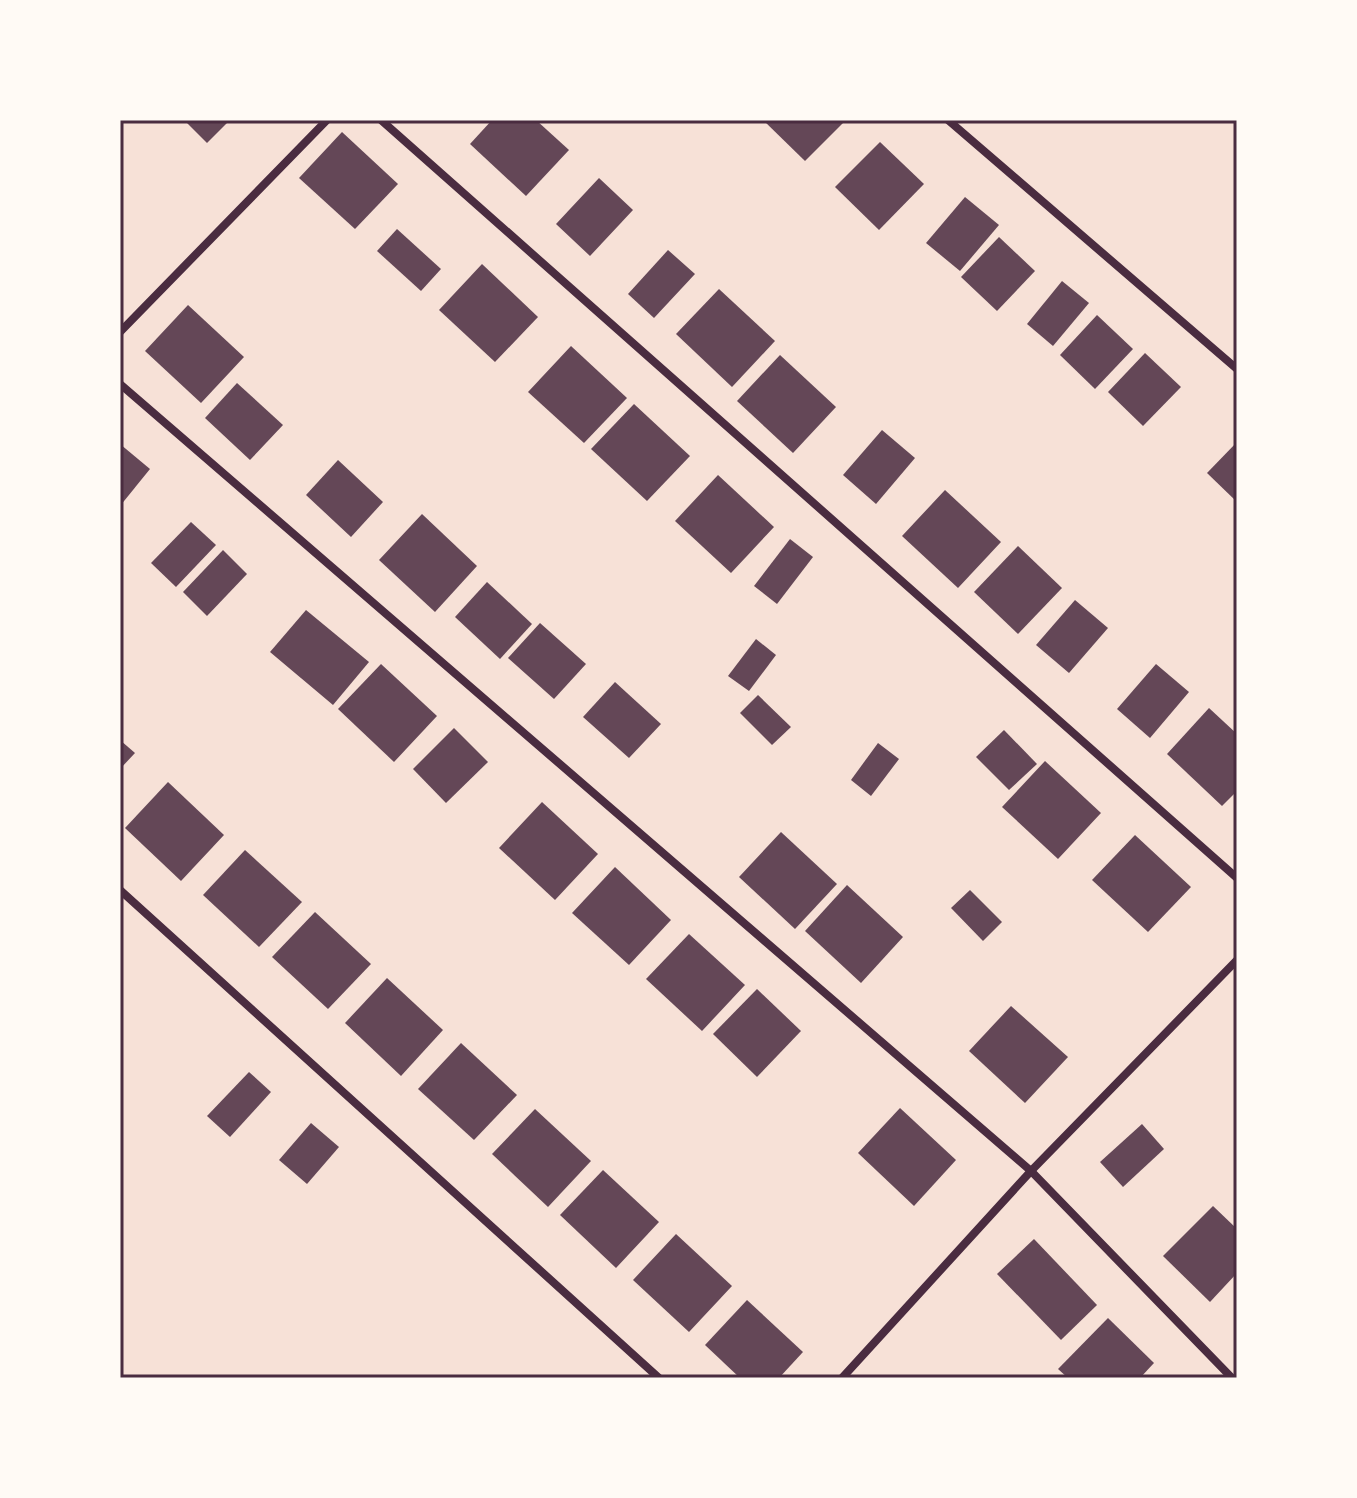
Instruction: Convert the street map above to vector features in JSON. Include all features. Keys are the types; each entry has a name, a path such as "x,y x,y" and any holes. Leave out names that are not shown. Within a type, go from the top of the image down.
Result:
{"street":[{"path":"120,332 327,120"},
{"path":"381,120 1237,878"},
{"path":"948,120 1237,369"},
{"path":"120,384 1031,1171 1232,1378"},
{"path":"120,890 659,1378"},
{"path":"842,1378 1031,1171 1237,960"}],"building":[{"path":"184,120 230,120 207,143"},
{"path":"492,120 536,120 569,150 526,196 470,144"},
{"path":"763,120 846,120 805,161"},
{"path":"342,132 398,184 355,229 299,178"},
{"path":"880,142 924,184 879,230 835,187"},
{"path":"599,178 633,210 590,256 556,224"},
{"path":"965,197 999,225 960,271 926,243"},
{"path":"397,229 441,269 421,291 377,251"},
{"path":"999,237 1035,271 997,311 961,277"},
{"path":"668,250 695,274 654,318 628,294"},
{"path":"482,264 538,317 495,362 439,310"},
{"path":"1062,281 1089,303 1053,346 1027,324"},
{"path":"719,289 775,341 732,387 676,334"},
{"path":"188,305 244,357 201,403 145,351"},
{"path":"1097,315 1133,349 1095,389 1060,355"},
{"path":"571,346 627,398 584,443 528,392"},
{"path":"1145,353 1181,387 1143,426 1108,392"},
{"path":"780,355 836,407 793,453 737,401"},
{"path":"237,383 283,425 250,460 205,418"},
{"path":"634,404 690,456 647,501 591,449"},
{"path":"882,430 915,458 876,504 843,475"},
{"path":"1237,442 1237,502 1207,473"},
{"path":"120,444 150,469 120,506"},
{"path":"338,460 383,502 351,537 306,495"},
{"path":"718,475 774,527 731,573 675,521"},
{"path":"945,490 1001,542 958,588 902,536"},
{"path":"422,514 477,566 435,612 379,560"},
{"path":"191,522 216,545 176,587 151,563"},
{"path":"790,539 813,557 777,604 754,586"},
{"path":"1018,546 1062,588 1018,634 974,592"},
{"path":"223,550 247,574 207,616 183,592"},
{"path":"487,582 532,624 500,659 455,617"},
{"path":"1075,600 1108,628 1069,673 1036,645"},
{"path":"306,610 369,662 333,705 270,652"},
{"path":"540,623 586,664 554,699 508,658"},
{"path":"756,639 776,655 749,691 728,676"},
{"path":"381,664 437,716 394,762 338,709"},
{"path":"1156,664 1189,692 1150,738 1117,709"},
{"path":"615,682 661,724 629,758 583,717"},
{"path":"758,695 791,727 772,745 740,713"},
{"path":"1209,708 1237,734 1237,791 1222,806 1167,754"},
{"path":"454,728 488,762 446,803 413,769"},
{"path":"1004,730 1037,764 1009,790 976,757"},
{"path":"120,740 135,753 120,769"},
{"path":"878,743 899,759 871,796 851,780"},
{"path":"1045,761 1101,813 1058,859 1002,807"},
{"path":"168,782 224,835 181,881 125,828"},
{"path":"542,802 598,854 555,900 499,848"},
{"path":"781,832 837,884 795,929 739,877"},
{"path":"1135,835 1191,887 1148,932 1092,880"},
{"path":"245,850 302,902 259,947 203,895"},
{"path":"615,867 671,920 629,965 572,913"},
{"path":"847,885 903,937 861,983 805,931"},
{"path":"970,890 1002,922 983,941 951,908"},
{"path":"315,912 371,964 328,1009 272,957"},
{"path":"689,934 745,985 702,1031 646,979"},
{"path":"387,978 443,1030 401,1076 345,1023"},
{"path":"757,989 801,1031 757,1077 713,1034"},
{"path":"1011,1006 1068,1057 1025,1103 969,1051"},
{"path":"461,1043 517,1095 474,1140 418,1089"},
{"path":"249,1072 271,1092 230,1137 207,1116"},
{"path":"900,1108 956,1160 914,1206 858,1153"},
{"path":"535,1109 591,1161 548,1207 492,1154"},
{"path":"311,1123 339,1147 307,1184 279,1160"},
{"path":"1142,1124 1164,1149 1123,1187 1100,1162"},
{"path":"603,1170 659,1222 616,1268 560,1215"},
{"path":"1213,1206 1237,1229 1237,1273 1210,1302 1163,1256"},
{"path":"676,1234 732,1286 689,1332 633,1280"},
{"path":"1034,1239 1097,1305 1061,1340 997,1274"},
{"path":"747,1300 803,1352 779,1378 740,1378 705,1345"},
{"path":"1108,1318 1154,1363 1140,1378 1068,1378 1058,1369"}]}
